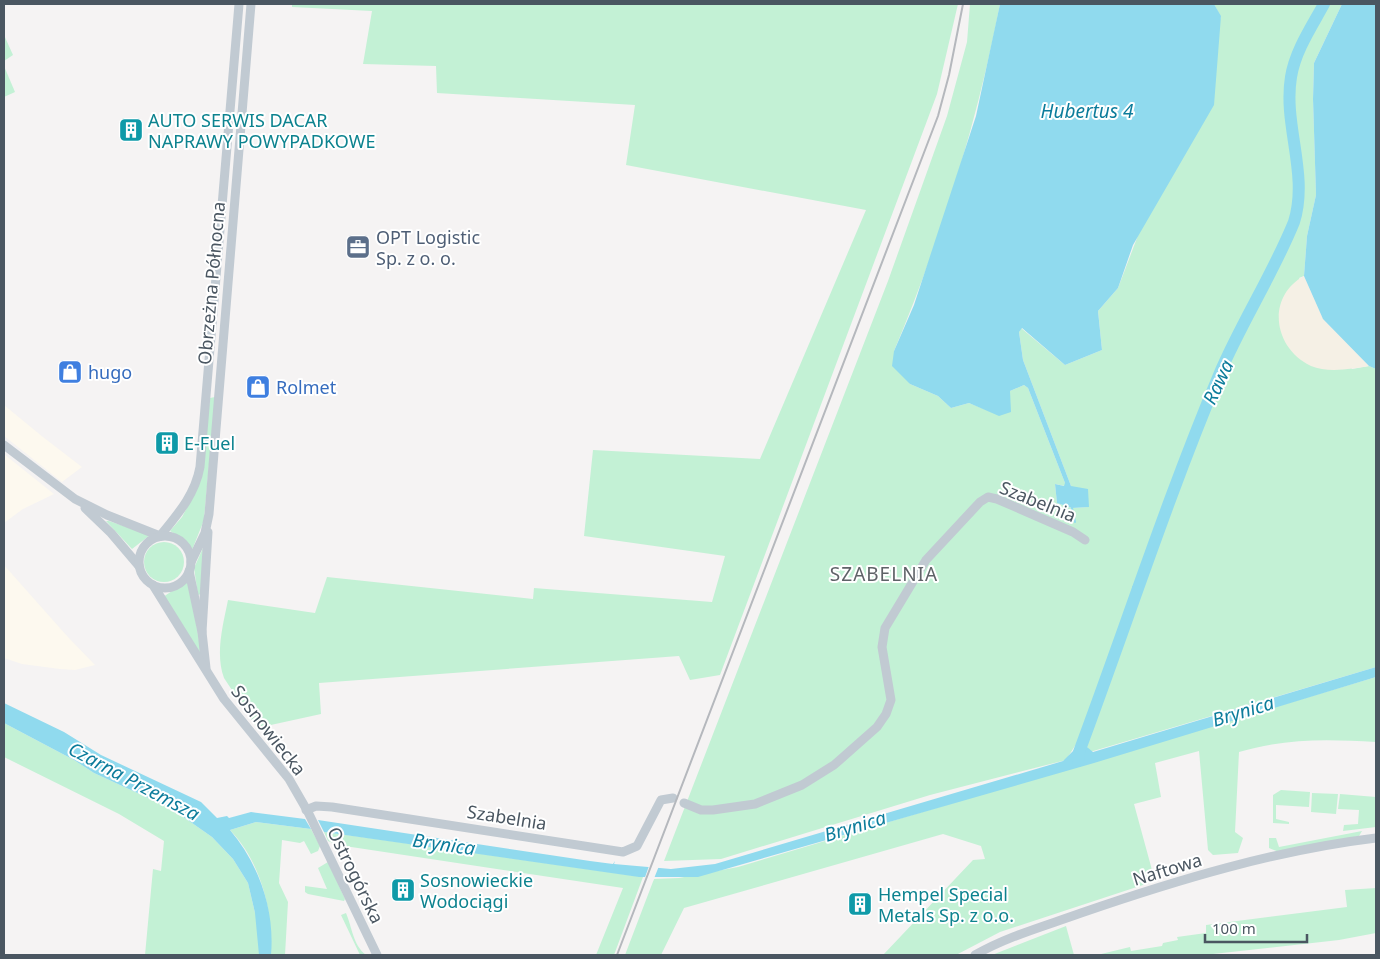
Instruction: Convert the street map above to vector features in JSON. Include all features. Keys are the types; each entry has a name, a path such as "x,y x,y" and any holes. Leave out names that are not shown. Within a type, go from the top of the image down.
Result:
{"street":[{"name":"Obrzeżna Północna","path":"160,536 187,501 199,473 239,4"},
{"name":"Obrzeżna Północna","path":"190,566 205,533 209,514 251,4"},
{"path":"232,86 244,86"},
{"path":"210,338 223,339"},
{"name":"Sosnowiecka","path":"4,445 75,499 111,533 139,566 145,579 153,584 224,699 289,779 307,811"},
{"name":"Szabelnia","path":"684,803 701,810 755,804 802,785 834,765 877,727 886,714 891,700 882,647 885,628 926,560 980,502 988,497 997,499 1073,532 1085,540"},
{"name":"Sosnowiecka","path":"75,499 106,516 160,536 177,538 184,544 188,551 202,632 206,670"},
{"path":"202,632 209,514"},
{"path":"139,566 143,547 160,536"},
{"path":"153,584 160,587 174,586 180,582 190,566"},
{"name":"Szabelnia","path":"307,811 316,806 332,807 623,852 637,846 661,800 674,798"},
{"name":"Ostrogórska","path":"307,811 377,955"},
{"name":"Naftowa","path":"975,955 1014,936 1183,880 1319,847 1376,838"}],"shaded area":[{"path":"4,405 82,467 62,482 4,436"},
{"path":"4,454 54,494 23,509 4,523"},
{"path":"4,565 95,665 75,670 60,669 22,664 4,658"}],"green space":[{"path":"292,4 958,4 937,94 720,675 690,680 679,656 319,683 321,714 257,728 224,678 221,669 220,649 228,600 315,613 327,577 533,599 534,588 712,602 725,556 584,536 593,450 760,459 866,210 626,165 635,105 437,93 436,66 363,64 372,11 292,7"},
{"path":"970,4 1000,4 969,137 956,180 927,266 894,351 910,384 938,396 951,408 969,403 999,415 1010,391 1024,385 1028,388 1065,483 1065,486 1055,484 1057,503 1072,508 1088,507 1071,486 1023,360 1019,332 1021,328 1065,365 1102,350 1098,311 1118,288 1221,17 1214,4 1321,4 1296,54 1288,86 1297,194 1293,214 1218,371 1138,578 1085,730 1066,760 930,795 721,859 664,861 888,281 947,116 967,42"},
{"path":"1326,4 1342,4 1314,63 1313,99 1316,195 1307,236 1304,276 1299,278 1352,369 1369,366 1376,369 1376,667 1090,752 1087,747 1088,731 1167,511 1218,381 1292,230 1299,200 1300,185 1292,86 1293,75 1300,53"},
{"path":"4,35 13,55 4,61"},
{"path":"4,66 15,92 4,97"},
{"path":"215,397 204,520 192,550 184,539 170,531 182,517 199,485 210,398"},
{"path":"106,521 109,521 150,535 132,549"},
{"path":"168,542 175,545 181,551 184,562 183,570 175,579 168,582 160,582 153,579 145,570 144,558 147,551 156,543"},
{"path":"203,548 201,594 198,595 194,568"},
{"path":"189,580 201,653 200,654 163,597"},
{"path":"1376,677 1376,742 1340,740 1291,742 1257,747 1239,752 1235,832 1243,838 1238,853 1213,855 1208,850 1199,751 1155,763 1161,797 1134,804 1155,881 1000,932 956,955 883,955 973,860 985,859 981,846 943,834 684,908 661,955 625,955 654,879 679,878 738,867"},
{"path":"4,723 74,760 94,773 172,809 212,837 233,859 248,883 255,913 269,915 264,891 256,869 245,848 230,830 256,822 311,829 320,846 318,851 311,854 304,841 300,843 282,840 279,883 288,902 285,955 145,955 153,869 161,871 164,841 119,814 4,757"},
{"path":"1281,790 1310,792 1309,807 1276,805 1276,819 1289,822 1289,824 1273,823 1273,795"},
{"path":"1312,793 1338,794 1336,814 1311,812"},
{"path":"1340,794 1376,797 1376,827 1343,831 1344,825 1358,824 1359,810 1338,809"},
{"path":"1362,831 1359,836 1279,852 1269,848 1269,838 1276,838 1279,847"},
{"path":"324,832 643,877 614,955 596,955 623,888 338,845 328,841"},
{"path":"328,862 345,899 344,901 305,892 305,886 327,889 318,868"},
{"path":"1376,888 1376,933 1339,940 1204,955 1097,955 1130,947 1131,951 1162,946 1163,943 1178,940 1177,937 1206,933 1206,925 1347,907 1345,890"},
{"path":"346,913 358,946 366,955 360,955 341,915"},
{"path":"1066,926 1074,955 992,955"}],"sand":[{"path":"1304,276 1323,319 1369,366 1340,370 1317,368 1298,358 1289,347 1282,335 1279,309 1284,296 1292,285"}],"water":[{"name":"Hubertus 4","path":"1000,4 1214,4 1221,16 1214,105 1133,245 1118,288 1098,311 1102,350 1065,365 1022,328 1019,332 1023,360 1071,486 1088,489 1089,507 1072,508 1057,503 1055,484 1064,486 1065,483 1028,388 1024,385 1010,391 1011,412 999,416 969,403 951,408 938,396 910,384 892,366 894,351 914,305 976,116"},
{"path":"1342,4 1376,4 1376,369 1369,366 1323,319 1304,276 1307,236 1316,195 1313,99 1314,63"},
{"name":"Brynica","path":"1376,667 1376,677 1094,763 698,877 639,877 324,832 318,820 613,864 615,861 614,864 671,869 715,864 1063,761 1074,750 1079,755 1087,747 1093,752"},
{"name":"Czarna Przemsza","path":"4,703 64,732 101,755 201,802 217,818 227,816 229,818 251,812 305,819 311,829 256,822 230,830 249,858 263,888 270,921 271,955 259,955 255,913 248,883 233,859 212,837 172,809 94,773 74,760 4,723"}],"pier":[{"path":"649,866 659,866 653,881 644,880"}],"waterway":[{"name":"Rawa","path":"1078,761 1079,752 1200,422 1237,336 1277,261 1294,222 1299,186 1290,113 1291,77 1300,48 1324,4"},
{"path":"1072,508 1075,522"},
{"name":"Rawa","path":"1133,587 1137,588"}],"railway":[{"path":"617,955 938,116 949,75 963,4"}],"place":[{"name":"AUTO SERWIS DACAR NAPRAWY POWYPADKOWE","path":"131,130"},
{"name":"OPT Logistic Sp. z o. o.","path":"358,247"},
{"name":"hugo","path":"70,372"},
{"name":"Rolmet","path":"258,387"},
{"name":"E-Fuel","path":"167,443"},
{"name":"Sosnowieckie Wodociągi","path":"403,890"},
{"name":"Hempel Special Metals Sp. z o.o.","path":"860,904"}],"district":[{"name":"SZABELNIA","path":"884,574"}]}
